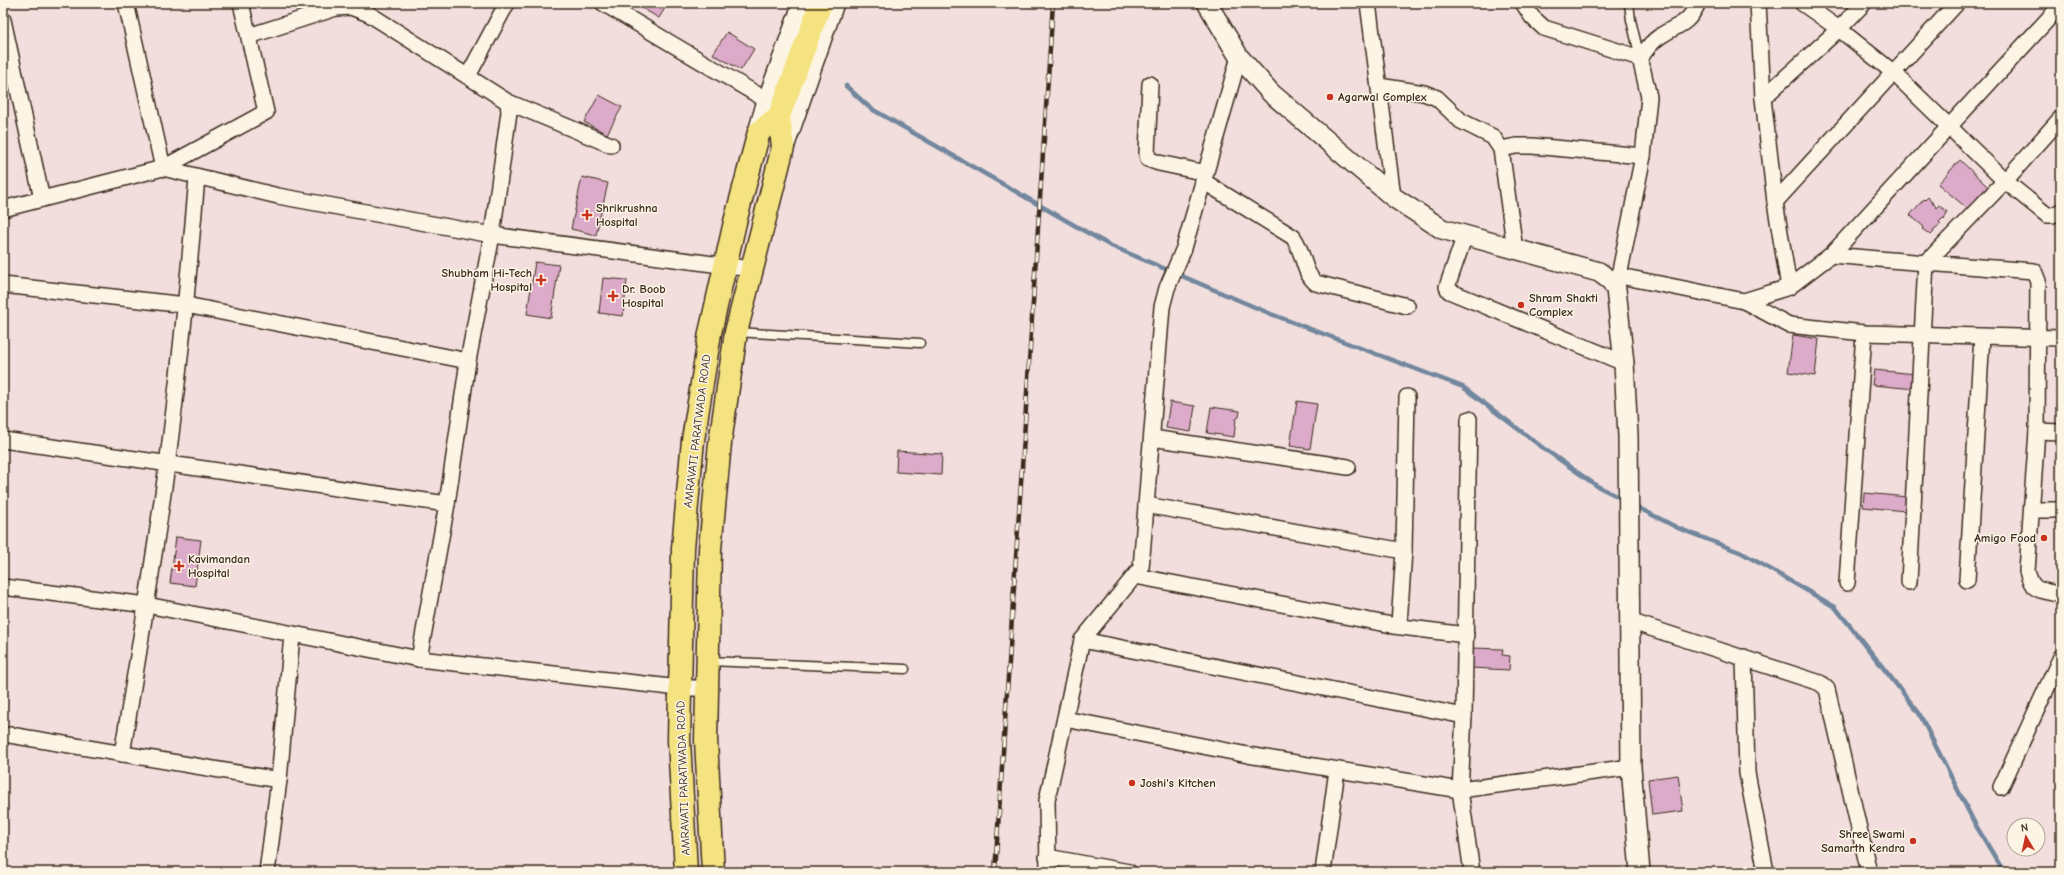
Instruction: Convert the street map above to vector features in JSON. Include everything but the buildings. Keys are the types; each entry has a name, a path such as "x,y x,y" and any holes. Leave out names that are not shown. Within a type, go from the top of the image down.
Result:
{"main road":[{"path":"783,146 777,107 804,3"},
{"path":"777,107 821,3"},
{"path":"713,872 706,740 710,549 720,443 736,332 751,269 783,146 833,3"},
{"name":"AMRAVATI PARATWADA ROAD","path":"686,872 679,740 683,548 693,440 710,332 725,266 759,132 777,107"}],"street":[{"path":"126,3 163,168"},
{"path":"3,209 163,168 266,112 241,3"},
{"path":"468,76 507,3"},
{"path":"603,3 777,107"},
{"path":"1207,3 1239,57 1271,93 1393,197 1442,229 1599,272 1611,281 1618,283 1744,301 1789,325 1864,333 2061,338"},
{"path":"1368,3 1393,197"},
{"path":"1523,3 1532,17 1544,28 1640,58"},
{"path":"1640,58 1659,37 1680,26 1690,17 1698,3"},
{"path":"1758,3 1763,98 1775,202 1789,287"},
{"path":"1802,3 1839,29 1894,73 2005,181 2047,215 2053,215 2061,211"},
{"path":"1763,98 1839,29 1864,3"},
{"path":"1775,202 1957,3"},
{"path":"1744,301 1789,287 1831,255 2061,6"},
{"path":"249,36 336,8 351,7 369,14 508,102 611,145"},
{"path":"3,20 42,199"},
{"path":"1048,872 1047,800 1082,640 1141,568 1162,307 1184,248 1239,57"},
{"path":"1640,58 1649,97 1643,156 1618,283 1628,436 1627,498 1631,767 1640,872"},
{"path":"1150,84 1148,159 1205,177 1293,237 1299,245 1304,258 1306,273 1316,283 1407,306"},
{"path":"1379,86 1424,93 1437,98 1461,121 1493,137 1501,149 1515,250"},
{"path":"419,659 447,504 468,361 492,235 509,112 508,102"},
{"path":"1909,582 1921,334 1926,263 2005,181 2061,118"},
{"path":"1501,149 1516,146 1532,146 1643,156"},
{"path":"163,168 278,196 492,235 751,269"},
{"path":"122,754 147,605 167,464 186,305 197,177"},
{"path":"1465,236 1447,287 1449,290 1624,363"},
{"path":"1831,255 2034,271 2038,281 2039,338 2037,431 2029,577 2034,588 2061,595"},
{"path":"3,285 186,305 468,361"},
{"path":"1846,583 1864,333"},
{"path":"1967,580 1982,337"},
{"path":"1394,626 1399,624 1404,551 1407,397"},
{"path":"1469,419 1466,636 1460,790 1472,872"},
{"path":"2037,431 2061,432"},
{"path":"1152,438 1348,467"},
{"path":"3,440 447,504"},
{"path":"1146,505 1404,551"},
{"path":"2032,510 2061,510"},
{"path":"1135,576 1394,626 1466,636"},
{"path":"3,587 147,605 419,659 680,688 707,688"},
{"path":"1629,621 1744,657 1820,683 1827,689 1867,872"},
{"path":"267,872 279,780 292,635"},
{"path":"1082,640 1464,716"},
{"path":"1744,657 1747,772 1766,872"},
{"path":"2001,787 2061,657"},
{"path":"1065,719 1248,755 1460,790 1631,767"},
{"path":"10,735 279,780"},
{"path":"1323,872 1337,770"},
{"path":"1047,857 1129,872"}],"lane":[{"path":"1629,3 1631,20 1640,58"},
{"path":"736,332 920,343"},
{"path":"708,661 906,669"}],"waterway":[{"path":"846,86 870,108 1109,245 1271,314 1463,387 1543,448 1597,486 1623,499"},
{"path":"1633,505 1678,528 1742,553 1835,607 1919,713 1975,824 2004,872"}],"railway":[{"path":"995,872 1053,3"}],"place":[{"name":"Agarwal Complex","path":"1330,97"},
{"name":"Shrikrushna Hospital","path":"587,215"},
{"name":"Shubham Hi-Tech Hospital","path":"541,280"},
{"name":"Dr. Boob Hospital","path":"613,296"},
{"name":"Shram Shakti Complex","path":"1521,305"},
{"name":"Amigo Food","path":"2044,538"},
{"name":"Kavimandan Hospital","path":"179,566"},
{"name":"Joshi's Kitchen","path":"1132,783"},
{"name":"Shree Swami Samarth Kendra","path":"1913,841"}]}
